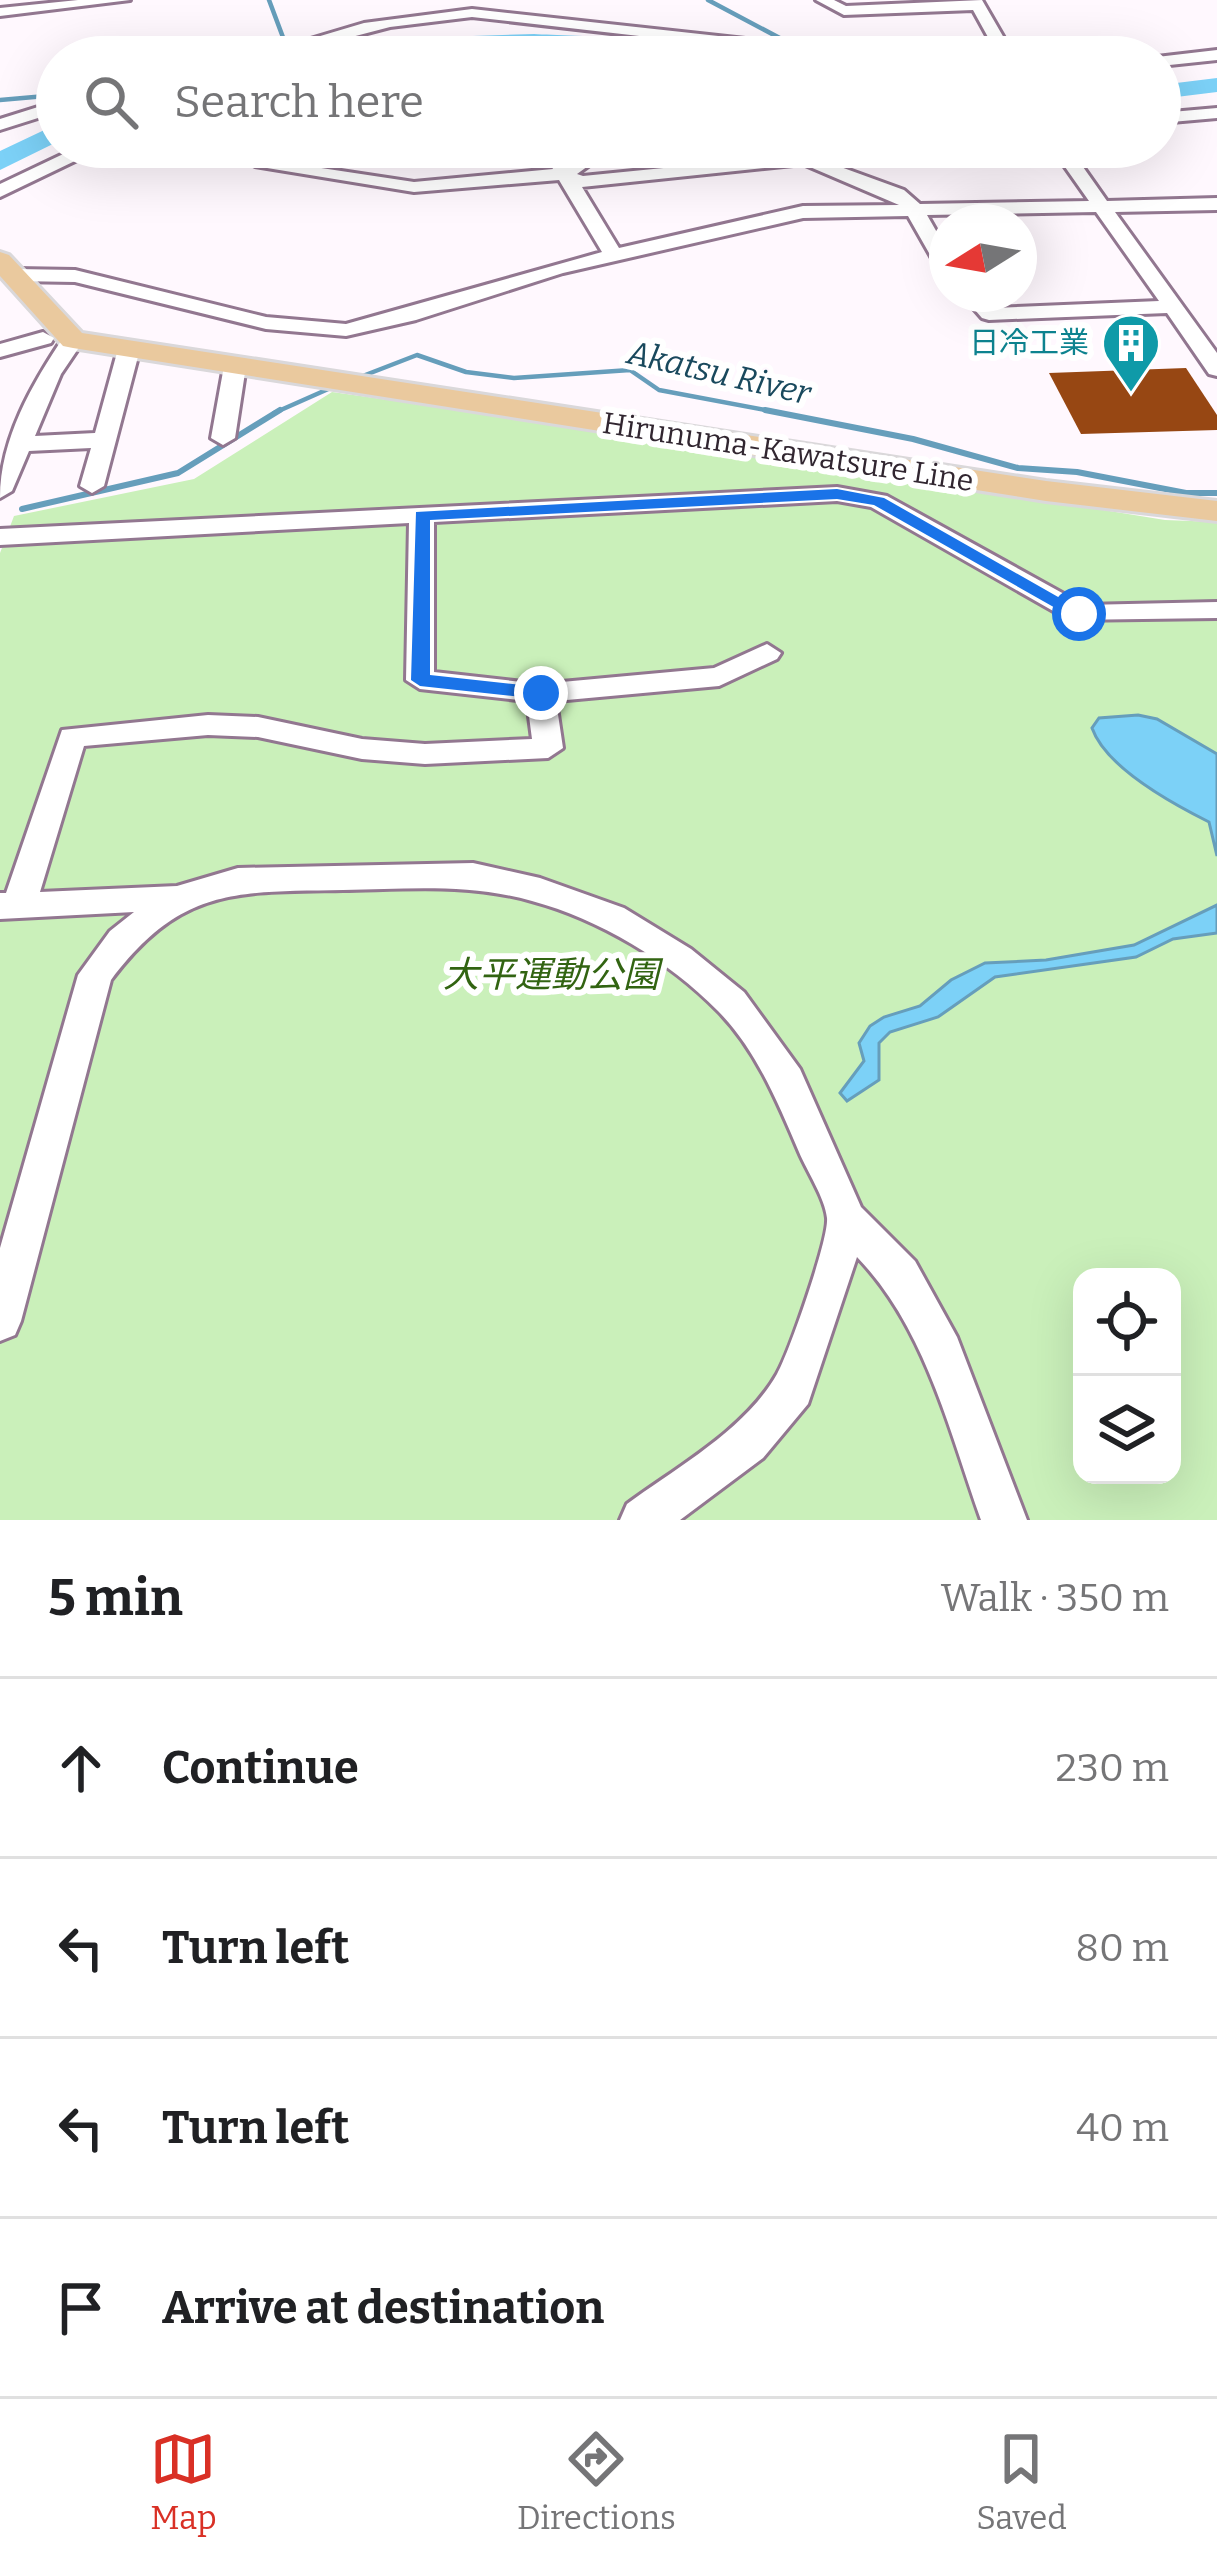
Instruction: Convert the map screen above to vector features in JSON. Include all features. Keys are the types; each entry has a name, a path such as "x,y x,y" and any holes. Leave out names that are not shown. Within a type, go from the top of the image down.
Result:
{"main road":[{"path":"8,268 58,339"},
{"name":"Hirunuma-Kawatsure Line","path":"58,339 1102,500 1217,511"}],"street":[{"path":"0,12 122,0"},
{"path":"403,0 420,14"},
{"path":"823,0 844,11 976,3 995,36"},
{"path":"325,36 420,14 512,16 684,36"},
{"path":"1181,59 1217,55"},
{"path":"1181,116 1217,112"},
{"path":"0,125 36,113"},
{"path":"0,191 43,168"},
{"path":"298,168 414,187 563,174 574,168"},
{"path":"560,168 614,254"},
{"path":"563,174 581,182 654,168"},
{"path":"833,168 868,179 913,207 929,235"},
{"path":"1075,168 1217,369"},
{"path":"8,268 75,276 266,323 346,330 409,316 614,254 802,212 1217,204"},
{"path":"986,312 1173,308"},
{"path":"0,351 58,339 50,374 0,491"},
{"path":"92,486 129,349"},
{"path":"223,438 235,365"},
{"path":"20,444 105,440"},
{"path":"0,536 837,494 878,501 1079,614 1217,610"},
{"path":"422,516 420,680 541,693 719,677 767,653"},
{"path":"541,693 548,748 424,754 362,749 258,728 208,725 72,737 9,905 177,898 238,880 472,875 540,890 611,917 679,958 732,1002 787,1081 847,1220 901,1274 942,1352 1004,1520"},
{"path":"0,1321 94,975 122,940 177,898"},
{"path":"643,1520 747,1442 793,1389 824,1308 847,1220"}],"green space":[{"name":"大平運動公園","path":"332,392 659,438 1165,520 1217,522 1217,1520 0,1520 0,553 14,516 194,479"}],"water":[{"path":"1138,715 1157,719 1217,754 1217,856 1209,822 1126,771 1092,728 1099,718"},
{"path":"1217,905 1217,933 1173,939 1136,957 995,977 938,1017 890,1032 879,1043 879,1080 847,1101 840,1093 864,1061 859,1043 870,1026 920,1006 951,980 985,963 1046,960 1134,945"}],"building":[{"name":"日冷工業","path":"1186,368 1217,415 1217,430 1081,434 1049,373"}],"waterway":[{"path":"269,0 282,36"},
{"path":"708,0 776,36"},
{"path":"1181,89 1217,85"},
{"path":"0,100 36,97"},
{"path":"0,162 36,143"},
{"name":"Akatsu River","path":"355,379 417,355 466,372 514,378 630,370 659,390 781,413"},
{"name":"Akatsu River","path":"278,411 335,386"},
{"name":"Akatsu River","path":"765,410 913,439 1018,468 1077,472 1186,493 1217,493"},
{"name":"Akatsu River","path":"22,509 178,473 278,411"},
{"name":"Akatsu River","path":"274,413 278,411"}],"place":[{"name":"日冷工業","path":"1131,394"}],"route":[{"path":"541,693 420,680 422,516 837,494 878,501 1079,614"}]}
